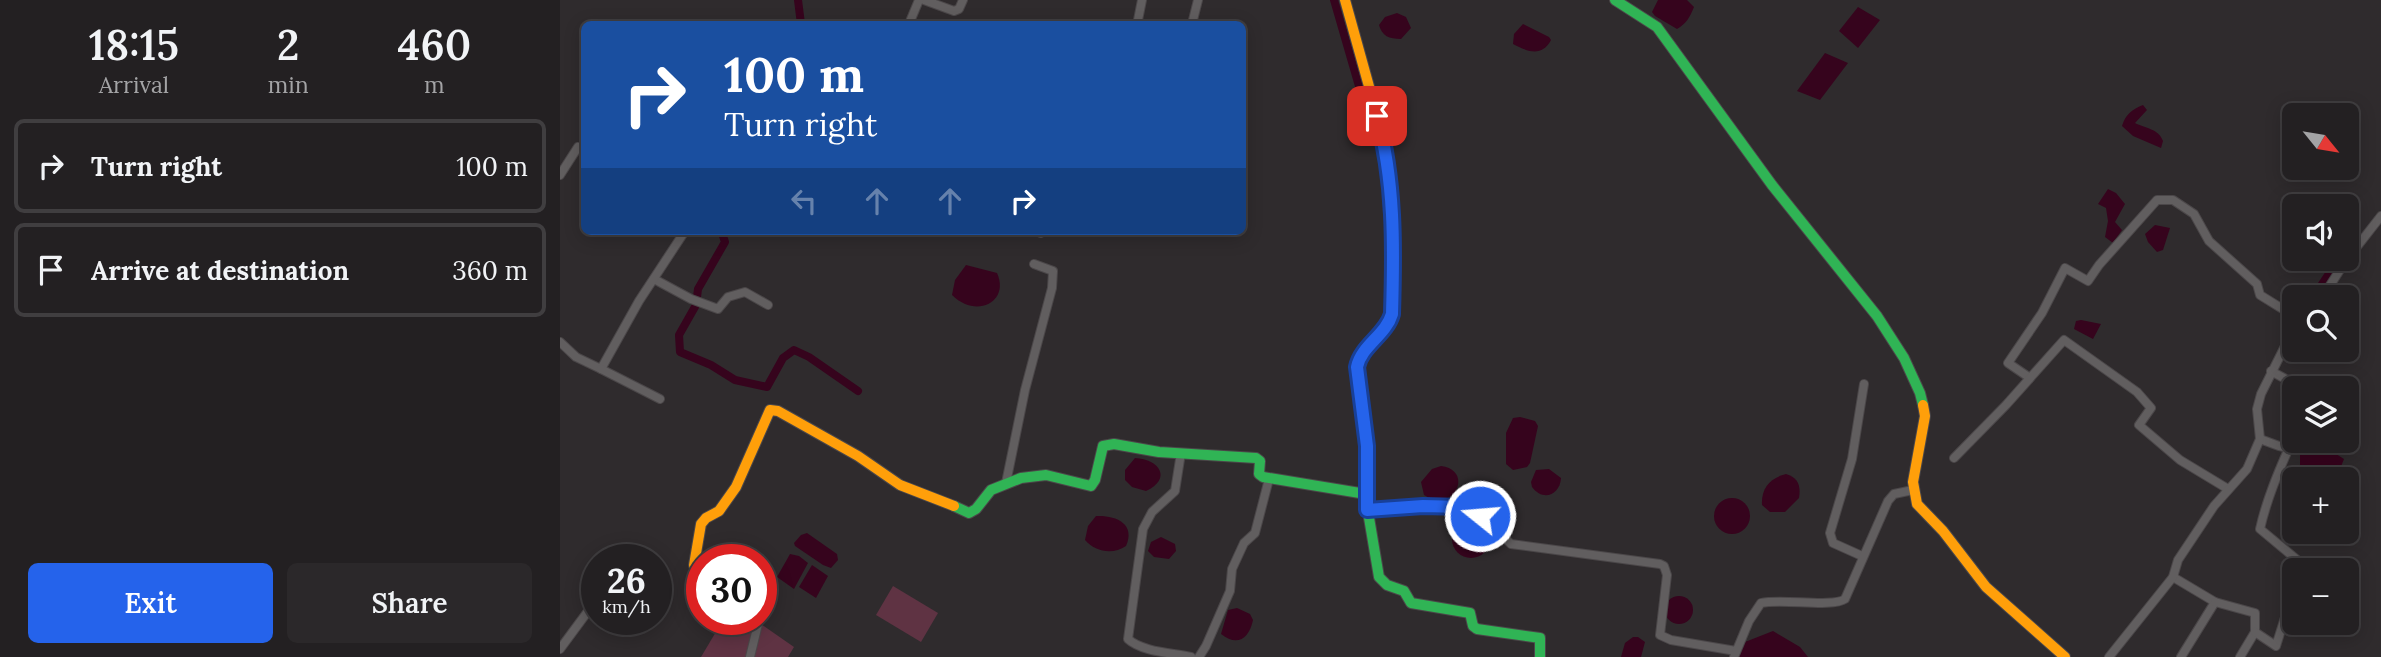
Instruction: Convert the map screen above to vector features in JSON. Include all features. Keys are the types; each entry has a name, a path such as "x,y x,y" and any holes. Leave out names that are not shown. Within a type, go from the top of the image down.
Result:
{"street":[{"path":"910,21 921,0 954,11 959,9 963,0"},
{"path":"1139,21 1142,0"},
{"path":"1193,21 1198,0"},
{"path":"1345,0 1385,144 1392,206 1392,314 1387,326 1360,357 1357,367 1367,446 1367,510 1379,577 1387,585 1404,591 1412,603 1469,613 1473,626 1477,629 1538,637 1541,640 1540,657"},
{"path":"1621,1 1657,27 1772,185 1877,316 1904,358 1920,393 1925,416 1909,491 1917,504 1986,587 2065,657"},
{"path":"560,175 578,147"},
{"path":"2030,378 2008,363 2042,313 2065,268 2088,281 2157,200 2173,200 2194,214 2209,241 2257,284 2260,295 2282,309"},
{"path":"2330,285 2381,216"},
{"path":"601,369 682,235"},
{"path":"1006,483 1025,390 1052,288 1053,271 1034,264"},
{"path":"654,279 691,299 718,309 728,297 745,292 768,304"},
{"path":"1954,458 2064,340 2137,392 2151,408 2139,425 2180,460 2228,489"},
{"path":"560,342 576,356 660,399"},
{"path":"2109,657 2172,577 2178,560 2214,506 2247,469 2260,439 2257,409 2260,394 2282,353"},
{"path":"2271,371 2282,377"},
{"path":"1862,556 1833,543 1830,533 1852,459 1864,384"},
{"path":"698,544 701,524 719,511 736,487 770,410 778,411 858,456 900,485 935,497 966,513 975,511 988,492 1006,483 1044,474 1091,485 1095,480 1105,444 1258,458 1259,474 1269,479 1366,494"},
{"path":"2260,439 2282,446"},
{"path":"1181,453 1175,491 1152,512 1143,529 1128,639 1146,647 1191,657"},
{"path":"2287,453 2264,510 2260,529 2295,558"},
{"path":"1199,657 1230,591 1232,569 1243,545 1255,533 1269,479"},
{"path":"1367,510 1423,506 1463,507 1488,522 1511,544 1660,564 1664,566 1667,575 1660,635 1671,640 1735,654 1760,603 1835,603 1845,599 1878,520 1894,494 1909,491"},
{"path":"2172,577 2215,602 2255,613 2255,632 2240,657"},
{"path":"2181,657 2215,602"},
{"path":"560,649 581,621"},
{"path":"2255,632 2276,646 2282,627"},
{"path":"750,657 755,635"}],"shaded area":[{"path":"1658,0 1687,0 1694,7 1687,20 1677,29 1652,12"},
{"path":"1858,7 1880,20 1858,48 1839,31"},
{"path":"1397,13 1406,17 1411,28 1401,39 1387,36 1379,25 1385,17"},
{"path":"1523,24 1551,40 1539,51 1513,44 1514,34"},
{"path":"1825,53 1848,63 1820,100 1797,91"},
{"path":"2143,105 2147,110 2135,123 2158,134 2163,141 2161,148 2133,136 2122,126 2129,113"},
{"path":"2108,189 2116,193 2125,204 2115,222 2122,230 2113,243 2105,237 2108,221 2106,208 2098,204"},
{"path":"2155,225 2170,228 2163,250 2157,252 2145,234"},
{"path":"966,265 997,273 999,292 988,304 971,306 952,295 955,280"},
{"path":"2326,271 2335,271 2326,285 2317,285"},
{"path":"2076,321 2101,324 2093,339 2074,329"},
{"path":"1513,418 1535,421 1538,426 1530,463 1527,467 1513,470 1506,464 1506,433"},
{"path":"2300,453 2334,453 2344,459 2341,467 2300,467"},
{"path":"1135,458 1151,462 1160,470 1159,481 1146,491 1132,487 1125,480 1125,470"},
{"path":"1441,466 1451,469 1457,475 1457,489 1444,499 1424,495 1421,482 1432,469"},
{"path":"1549,469 1561,478 1558,489 1546,495 1536,492 1531,482 1536,470"},
{"path":"1786,474 1798,483 1799,498 1785,512 1770,512 1762,505 1765,489 1775,478"},
{"path":"1732,498 1745,503 1750,516 1745,529 1732,534 1719,529 1714,516 1719,503"},
{"path":"1096,516 1116,519 1126,526 1126,546 1116,551 1104,551 1085,540 1088,526"},
{"path":"1471,520 1484,526 1490,539 1484,552 1471,558 1458,552 1452,539 1458,526"},
{"path":"807,533 837,554 838,560 831,568 795,546 794,543 801,535"},
{"path":"1161,537 1175,544 1176,551 1169,559 1154,557 1148,551 1151,542"},
{"path":"790,554 799,556 808,563 794,589 777,577"},
{"path":"812,565 828,576 816,598 799,587"},
{"path":"893,586 938,613 921,642 876,615"},
{"path":"1679,596 1689,600 1693,610 1689,620 1679,624 1669,620 1665,610 1669,600"},
{"path":"1237,608 1250,614 1253,620 1245,636 1232,640 1221,634 1228,610"},
{"path":"1773,631 1800,647 1808,657 1738,657 1745,642"},
{"path":"714,635 777,635 794,647 788,657 701,657"},
{"path":"1633,637 1645,642 1641,657 1621,657 1625,643"}],"waterway":[{"path":"798,0 801,21"},
{"path":"1334,0 1365,107"},
{"path":"723,235 725,242 698,289 696,305 679,335 680,352 711,365 735,380 767,387 783,358 794,350 809,357 858,391"}],"traffic: fast":[{"path":"1615,0 1657,27 1772,185 1877,316 1904,358 1923,405"},
{"path":"954,506 969,513 976,509 991,490 1021,478 1046,475 1091,486 1095,480 1103,446 1114,444 1159,452 1256,458 1260,461 1259,474 1263,477 1366,494"},
{"path":"1367,467 1366,500 1379,577 1387,585 1404,591 1411,603 1470,613 1473,626 1477,629 1540,638 1540,657"}],"traffic: slow":[{"path":"1345,0 1385,144 1392,206 1392,298"},
{"path":"1923,405 1925,416 1913,482 1917,504 1943,531 1986,587 2065,657"},
{"path":"698,544 701,524 719,511 736,487 770,410 778,411 858,456 900,485 954,506"}],"traffic: jam":[{"path":"1367,467 1357,368 1367,347 1388,322 1392,298"}],"route":[{"path":"1377,116 1385,144 1392,206 1393,284 1390,321 1360,357 1357,367 1367,446 1367,510 1423,506 1463,507 1480,516"}]}
